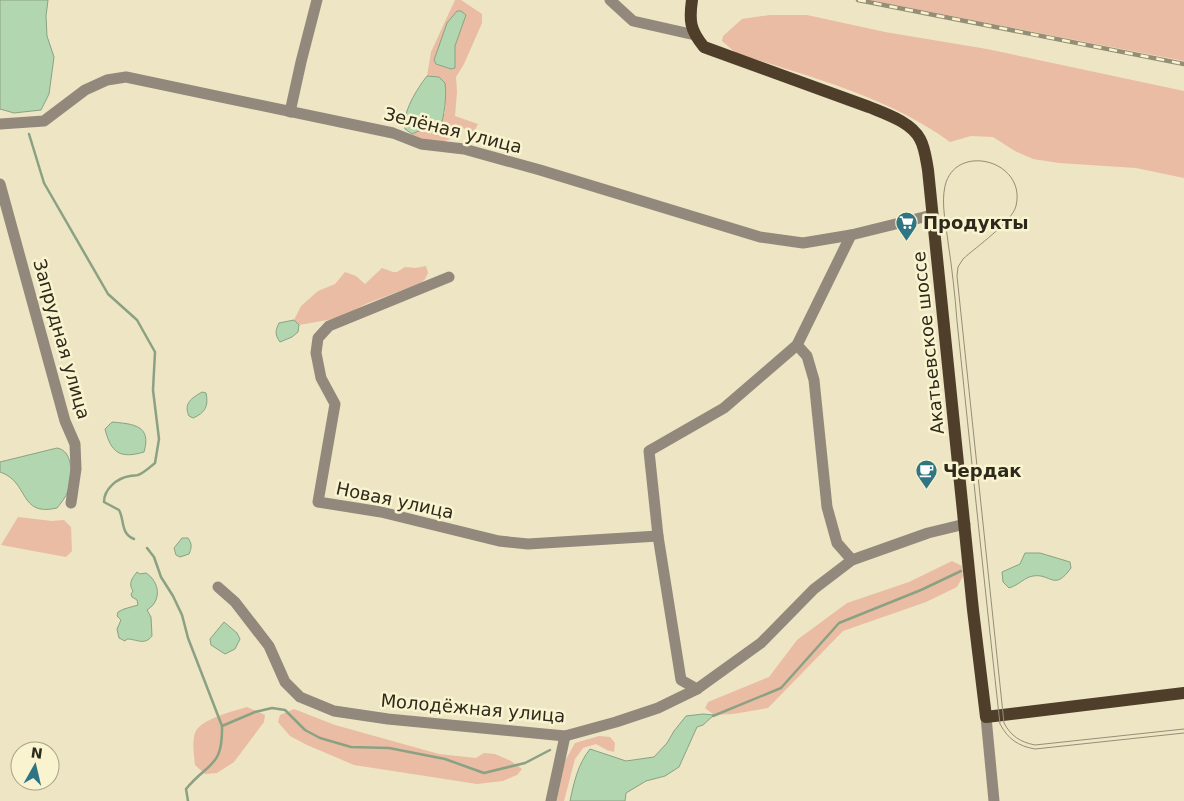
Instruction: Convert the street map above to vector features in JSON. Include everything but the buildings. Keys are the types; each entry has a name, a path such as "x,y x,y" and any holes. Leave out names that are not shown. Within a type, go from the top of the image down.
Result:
{"main road":[{"path":"692,0 690,18 695,36"},
{"name":"Акатьевское шоссе","path":"695,36 704,47 841,95 893,118 914,130 920,138 924,150 932,215 986,717"},
{"path":"986,717 1184,694"}],"street":[{"path":"290,112 317,0"},
{"path":"610,0 633,21 695,36"},
{"name":"Зелёная улица","path":"0,124 44,121 85,90 107,80 126,77 393,133 421,144 464,149 540,170 760,237 803,243 851,235 932,215"},
{"name":"Запрудная улица","path":"0,184 65,421 75,444 76,469 71,503"},
{"path":"697,689 680,680 658,536 649,451 724,408 797,345 851,235"},
{"name":"Новая улица","path":"449,277 329,326 318,338 316,354 321,378 334,404 318,502 381,512 499,541 528,544 658,536"},
{"path":"797,345 808,356 814,380 827,507 837,543 852,560"},
{"name":"Молодёжная улица","path":"218,587 233,598 269,646 285,682 300,698 334,710 388,720 565,736 658,708 697,689 761,643 814,589 852,560 928,533 965,524"},
{"name":"Акатьевское шоссе","path":"986,717 994,801"},
{"path":"551,801 565,736"}],"shaded area":[{"path":"0,0 48,0 46,16 47,36 54,57 49,94 41,110 14,113 0,109"},
{"path":"455,0 461,0 482,14 482,23 464,64 456,77 455,116 478,124 474,132 454,125 453,138 440,143 416,140 412,134 423,129 445,113 446,89 435,76 427,76 431,52","holes":["465,18 455,46 455,59 450,69 436,64"]},
{"path":"869,0 1184,0 1184,61"},
{"path":"457,11 461,11 466,15 455,46 455,68 451,69 436,64 434,60 447,23"},
{"path":"770,15 807,15 885,32 987,49 1184,91 1184,178 1136,168 1059,163 1033,159 1015,151 993,137 971,136 950,142 926,126 874,100 847,89 736,53 722,41 723,36 742,19"},
{"path":"427,76 439,77 445,83 445,106 440,130 432,133 423,129 412,134 405,129 406,115 415,94"},
{"path":"426,266 428,273 421,283 368,303 339,318 299,325 294,320 301,306 318,291 335,284 345,272 356,276 365,284 382,268 397,272 405,267"},
{"path":"294,320 299,325 298,332 280,342 276,333 279,323"},
{"path":"202,392 206,393 207,402 205,408 201,414 193,418 189,416 187,411 188,404"},
{"path":"112,422 133,425 143,431 146,443 144,452 129,455 114,449 110,444 105,429"},
{"path":"57,448 63,450 69,459 71,472 68,491 57,508 36,508 25,497 16,483 0,472 0,462"},
{"path":"18,517 52,521 64,520 71,527 72,551 66,557 1,545"},
{"path":"182,538 188,538 191,547 189,554 180,557 176,555 174,548"},
{"path":"1025,553 1040,553 1070,562 1071,568 1060,579 1052,580 1033,576 1009,588 1003,582 1002,572 1020,564"},
{"path":"952,561 962,566 963,576 957,587 926,602 843,631 768,708 714,715 705,708 708,702 769,677 797,640 847,603 909,582"},
{"path":"137,572 140,574 146,573 151,577 156,586 157,597 152,606 147,610 151,617 152,636 146,641 127,639 125,641 119,638 117,629 121,620 117,616 118,612 138,605 137,600 131,594 133,591 131,581"},
{"path":"224,622 237,633 240,639 235,649 225,654 211,645 210,639"},
{"path":"247,707 265,715 264,722 234,762 217,773 205,774 195,765 193,745 198,728 226,713"},
{"path":"294,709 335,725 439,754 476,758 484,753 495,754 511,761 522,769 517,775 503,781 477,784 354,765 290,736 278,722 280,715"},
{"path":"714,715 703,725 697,727 679,767 665,776 646,781 626,793 625,801 570,801 579,767 590,749 626,761 654,757 667,743 686,716"},
{"path":"599,736 610,737 615,743 614,752 596,744 583,748 575,759 564,801 557,801 565,761 575,743"}],"waterway":[{"path":"29,134 44,183 108,294 137,320 155,352 153,390 159,439 155,463 140,474 125,477 112,485 106,493 104,502 119,510 125,530 134,539"},
{"path":"147,548 154,557 161,577 182,615 188,638 222,726 222,740 217,757 186,789 188,801"},
{"path":"713,716 781,688 839,623 921,590 961,571"},
{"path":"222,726 255,712 272,708 285,710 305,730 320,738 351,747 389,748 445,759 484,773 525,763 550,750"}],"tram line":[{"path":"1184,729 1035,745 1016,738 1004,723 957,276 958,267 963,259 1001,227 1013,212 1016,206 1017,190 1011,177 1001,168 988,162 975,161 962,164 951,172 945,186 944,207 1000,724 1006,734 1014,741 1035,749 1184,733"}],"railway":[{"path":"858,0 1184,64"}],"place":[{"name":"Продукты","path":"907,241"},
{"name":"Чердак","path":"927,489"}]}
